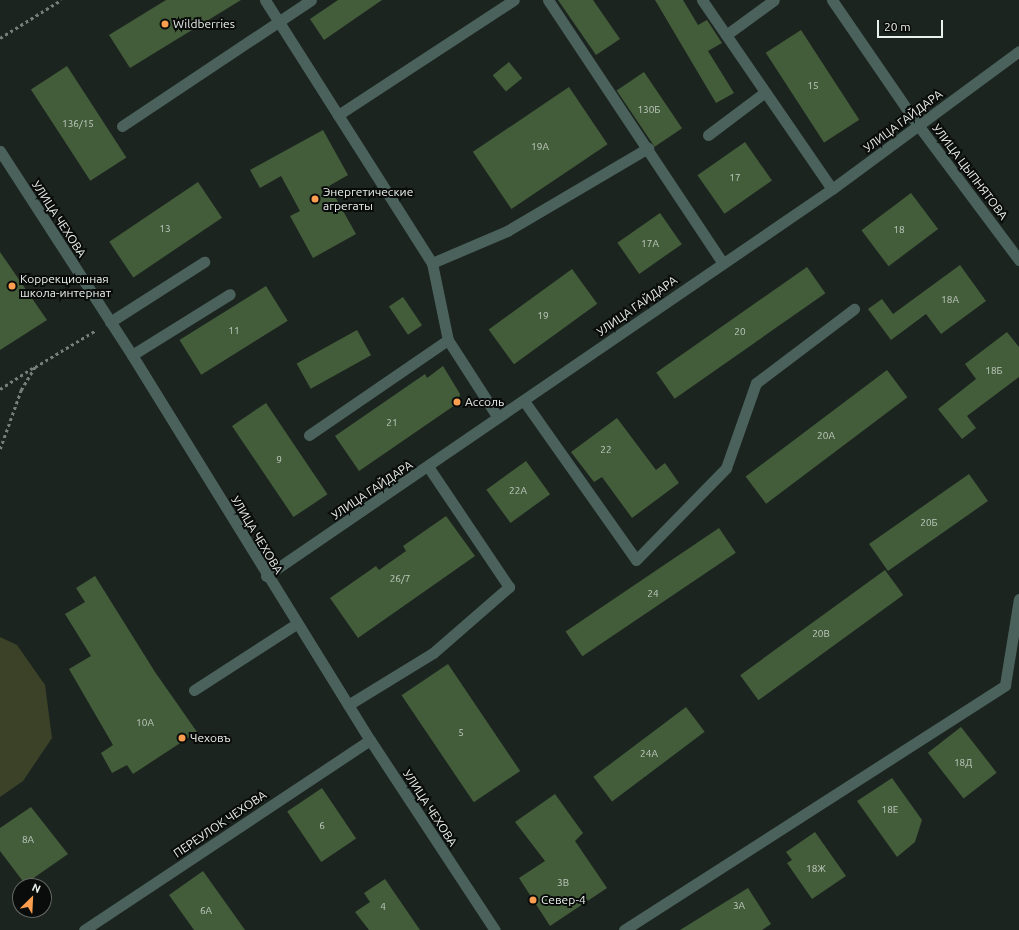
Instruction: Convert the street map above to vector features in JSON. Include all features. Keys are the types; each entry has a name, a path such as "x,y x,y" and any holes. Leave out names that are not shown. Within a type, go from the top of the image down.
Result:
{"street":[{"path":"265,0 432,263 448,340 497,416"},
{"path":"122,126 311,0"},
{"path":"338,115 514,0"},
{"path":"548,0 648,148 722,262"},
{"path":"702,0 832,189"},
{"path":"726,35 774,0"},
{"name":"УЛИЦА ЦЫПНЯТОВА","path":"832,0 918,125 1019,260"},
{"name":"УЛИЦА ГАЙДАРА","path":"266,576 429,468 497,416 524,401 722,262 832,189 1019,51"},
{"path":"708,135 765,92"},
{"path":"432,263 507,231 648,148"},
{"name":"УЛИЦА ЧЕХОВА","path":"0,151 132,355 296,624 370,740 495,930"},
{"path":"110,322 204,262"},
{"path":"132,355 230,294"},
{"path":"524,401 636,560 726,468 756,383 854,309"},
{"path":"309,435 448,340"},
{"path":"348,705 433,653 509,587 429,468"},
{"path":"624,930 1005,685 1019,599"},
{"path":"194,690 296,624"},
{"name":"ПЕРЕУЛОК ЧЕХОВА","path":"84,930 370,740"}],"path":[{"path":"0,38 61,0"},
{"path":"0,389 110,322"},
{"path":"0,450 21,390 35,367"}],"green space":[{"path":"0,637 17,645 45,685 52,738 23,781 0,797"}],"building":[{"path":"166,0 241,0 130,68 109,35"},
{"path":"338,0 382,0 324,40 310,19"},
{"path":"558,0 593,0 620,39 596,55"},
{"path":"655,0 683,0 698,25 707,20 722,43 708,51 734,93 716,103"},
{"path":"801,30 859,120 824,143 766,53"},
{"path":"509,62 522,78 506,92 493,75"},
{"path":"67,66 126,157 90,181 31,89"},
{"path":"644,72 682,128 655,147 617,90"},
{"path":"569,87 608,144 511,209 473,152"},
{"name":"Энергетические агрегаты","path":"323,130 348,175 329,186 356,234 313,258 290,216 300,211 281,176 260,188 250,170"},
{"path":"745,142 772,181 724,214 697,175"},
{"path":"198,182 222,218 133,277 109,242"},
{"path":"911,193 938,229 889,266 861,230"},
{"path":"660,213 682,244 639,274 617,243"},
{"name":"Коррекционная школа-интернат","path":"0,252 47,320 0,350"},
{"path":"960,265 986,301 941,334 926,314 891,340 868,309 882,299 893,314"},
{"path":"807,267 825,293 675,399 656,373"},
{"path":"572,269 597,304 514,364 489,330"},
{"path":"266,286 288,321 201,375 179,340"},
{"path":"403,297 422,325 408,335 389,307"},
{"path":"357,330 371,355 311,389 297,363"},
{"path":"1007,332 1019,347 1019,377 967,416 976,428 962,439 938,409 976,379 965,364"},
{"path":"443,366 460,394 458,403 359,471 335,436 425,374 427,378"},
{"path":"887,370 907,397 766,504 746,477"},
{"path":"266,403 328,494 294,517 232,426"},
{"path":"617,418 656,470 665,463 679,483 632,518 602,477 594,482 571,452"},
{"path":"526,461 550,494 510,523 486,490"},
{"path":"969,474 988,501 888,571 869,544"},
{"path":"446,516 475,556 358,638 330,598 376,566 379,570 406,551 403,546"},
{"path":"719,528 736,553 582,656 566,631"},
{"path":"885,570 903,595 758,700 740,675"},
{"path":"95,576 155,672 197,732 133,774 127,765 112,773 101,753 113,745 69,669 91,656 65,614 85,602 76,588"},
{"path":"448,664 520,771 474,802 402,695"},
{"path":"686,707 705,732 612,802 593,777"},
{"path":"961,727 997,773 964,799 928,753"},
{"path":"892,778 922,820 915,842 897,857 857,801"},
{"path":"322,788 356,839 321,862 287,811"},
{"path":"555,794 583,833 575,841 607,888 550,926 519,878 545,861 515,822"},
{"path":"31,807 68,854 34,878 20,878 0,851 0,828"},
{"path":"815,832 846,876 812,899 787,863 792,860 786,852"},
{"path":"203,871 245,930 194,930 169,895"},
{"path":"385,879 420,930 369,930 355,912 370,902 364,893"},
{"path":"748,888 771,924 762,930 680,930"}],"place":[{"name":"Wildberries","path":"165,24"},
{"name":"Энергетические агрегаты","path":"315,199"},
{"name":"Коррекционная школа-интернат","path":"12,286"},
{"name":"Ассоль","path":"457,402"},
{"name":"Чеховъ","path":"182,738"},
{"name":"Север-4","path":"533,900"}]}
